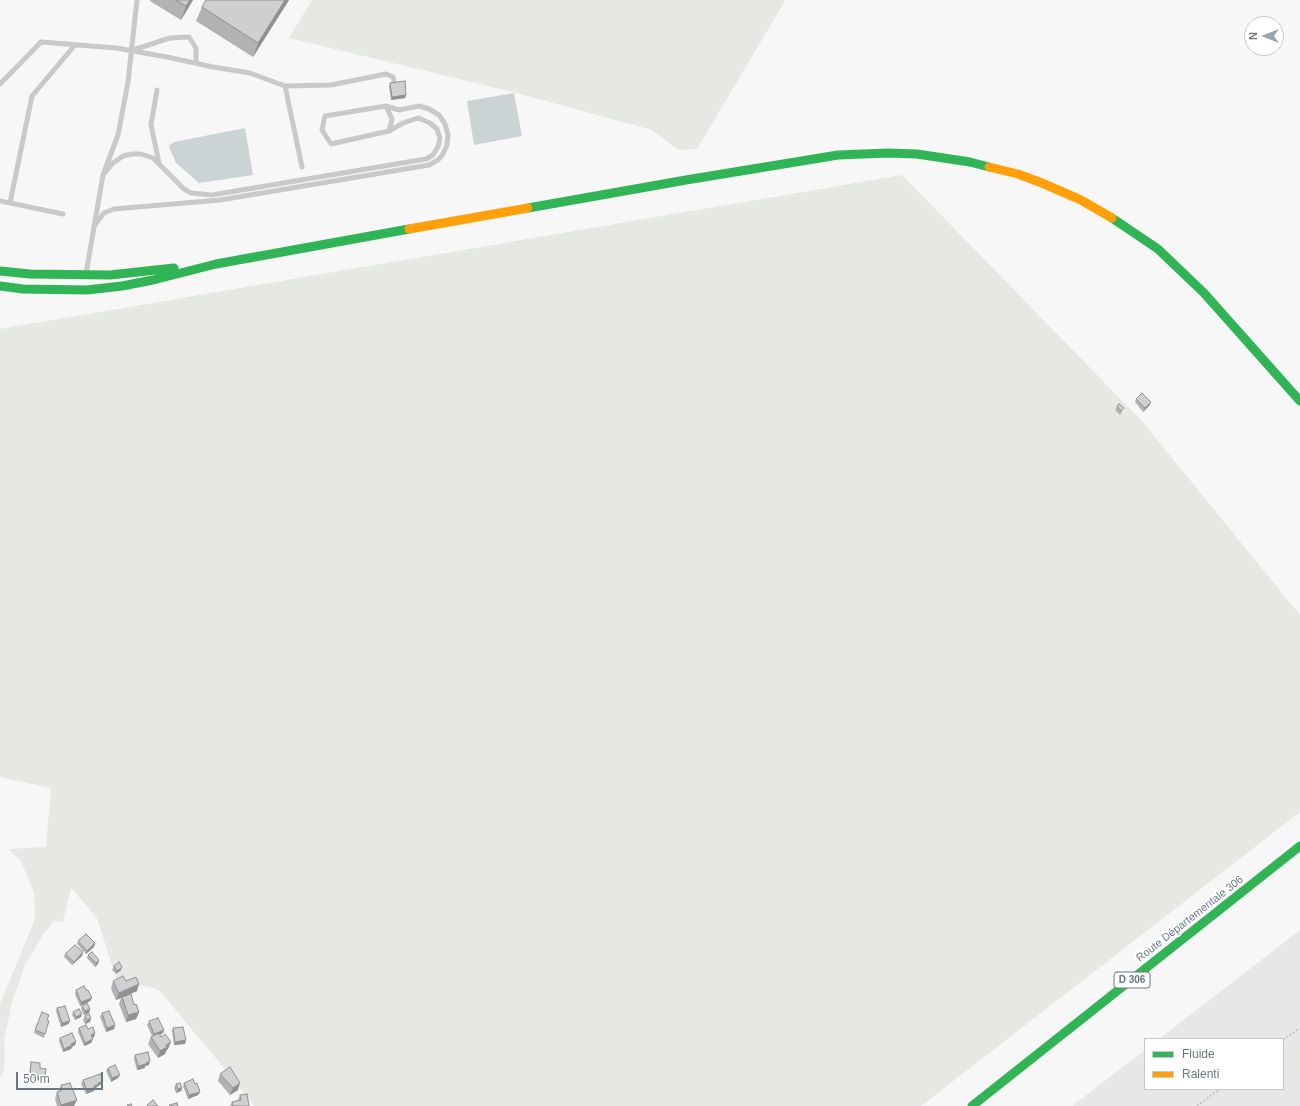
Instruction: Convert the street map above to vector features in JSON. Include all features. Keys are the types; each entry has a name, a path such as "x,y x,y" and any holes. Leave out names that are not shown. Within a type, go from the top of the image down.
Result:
{"main road":[{"path":"0,286 23,289 87,290 122,286 153,280 216,264 686,180 838,155 888,153 917,154 943,157 997,168 1042,182 1081,200 1121,223 1158,249 1204,293 1300,401"},
{"path":"0,271 30,274 110,275 216,264"},
{"path":"70,289 86,275"},
{"name":"Route Départementale 306","path":"972,1106 1300,846"},
{"name":"Route Départementale 306","path":"1291,854 1300,850"}],"lane":[{"path":"86,275 103,175 118,135 128,82 137,0"},
{"path":"131,51 170,38 189,37 196,48 196,63"},
{"path":"0,84 41,42 116,48 250,73 284,86 331,85 386,74 393,76 394,81"},
{"path":"10,203 32,96 75,44"},
{"path":"284,86 302,167"},
{"path":"157,90 152,125 154,145 159,164"},
{"path":"94,226 104,213 114,209 220,200 429,165 438,160 443,154 447,145 448,135 445,124 439,115 429,108 419,106 399,110 386,106 325,116 322,130 331,144 389,131 403,122 418,118 430,122 437,129 440,138 438,147 433,155 426,159 212,195 191,193 184,189 159,164 146,155 132,154 123,156 113,163 103,175"},
{"path":"386,106 392,119 389,131"},
{"path":"0,201 63,214"}],"path":[{"path":"1284,1039 1300,1028"},
{"path":"1197,1106 1219,1090"}],"shaded area":[{"path":"312,0 785,1 697,149 678,150 652,130 513,92 289,38"},
{"path":"514,93 522,136 474,145 467,101"},
{"path":"245,128 253,175 199,183 176,163 169,147 174,142"},
{"path":"902,175 1141,420 1300,615 1300,812 921,1106 254,1106 158,989 117,981 97,918 71,888 63,922 54,921 44,933 25,965 12,1002 4,1040 4,1069 0,1078 0,1004 35,919 34,892 21,861 8,849 46,847 51,788 0,777 0,329"},
{"path":"1300,930 1300,1106 1072,1106 1144,1051 1144,1090 1284,1090 1284,1038 1160,1038"},
{"path":"1294,1045 1300,1045 1300,1077 1293,1073 1290,1050"}],"building":[{"path":"176,0 190,0 186,6"},
{"path":"206,0 285,0 258,43 202,7"},
{"path":"405,81 406,95 392,97 390,83"},
{"path":"1142,393 1151,402 1145,408 1136,399"},
{"path":"1119,404 1124,408 1121,411 1117,406"},
{"path":"86,934 95,943 87,951 78,941"},
{"path":"75,945 83,952 74,962 65,954"},
{"path":"92,952 99,960 96,963 88,955"},
{"path":"119,962 122,967 117,971 114,966"},
{"path":"123,976 126,981 136,977 139,984 119,993 113,981"},
{"path":"84,986 92,998 81,1002 76,990"},
{"path":"131,994 134,1005 136,1004 139,1012 128,1015 122,997"},
{"path":"87,1003 90,1009 85,1011 82,1006"},
{"path":"65,1006 70,1021 62,1023 57,1008"},
{"path":"79,1009 82,1014 76,1017 73,1012"},
{"path":"109,1011 115,1025 107,1028 102,1013"},
{"path":"42,1012 49,1015 47,1020 49,1021 45,1034 35,1030"},
{"path":"89,1014 91,1018 87,1020 85,1016"},
{"path":"158,1018 164,1030 154,1034 149,1021"},
{"path":"86,1025 88,1029 93,1027 95,1033 91,1035 93,1039 85,1043 79,1028"},
{"path":"183,1027 186,1040 175,1042 173,1028"},
{"path":"72,1033 76,1042 64,1049 60,1038"},
{"path":"159,1033 161,1037 165,1034 171,1042 166,1045 167,1047 160,1051 151,1037"},
{"path":"148,1052 150,1061 146,1064 138,1066 135,1055"},
{"path":"31,1062 40,1063 40,1068 46,1069 45,1077 30,1076"},
{"path":"115,1065 120,1075 112,1078 108,1068"},
{"path":"230,1067 240,1083 233,1088 220,1074"},
{"path":"100,1074 103,1081 87,1091 83,1080"},
{"path":"193,1079 195,1084 197,1083 200,1092 189,1095 184,1083"},
{"path":"70,1083 77,1100 61,1105 57,1092 62,1090 61,1085"},
{"path":"180,1083 182,1088 178,1089 176,1084"},
{"path":"247,1094 249,1106 233,1106 232,1102 241,1100 240,1095"},
{"path":"153,1100 158,1106 147,1105"},
{"path":"177,1103 178,1106 169,1105"}],"traffic: fast":[{"path":"528,208 838,155 888,153 917,154 970,162 989,167"},
{"path":"1112,218 1158,249 1204,293 1300,401"},
{"path":"0,286 23,289 87,290 122,286 153,280 216,264 409,229"},
{"path":"0,271 30,274 110,275 174,268"},
{"path":"972,1106 1300,846"}],"traffic: slow":[{"path":"989,167 1018,174 1042,183 1081,200 1112,218"},
{"path":"409,229 528,208"}]}
